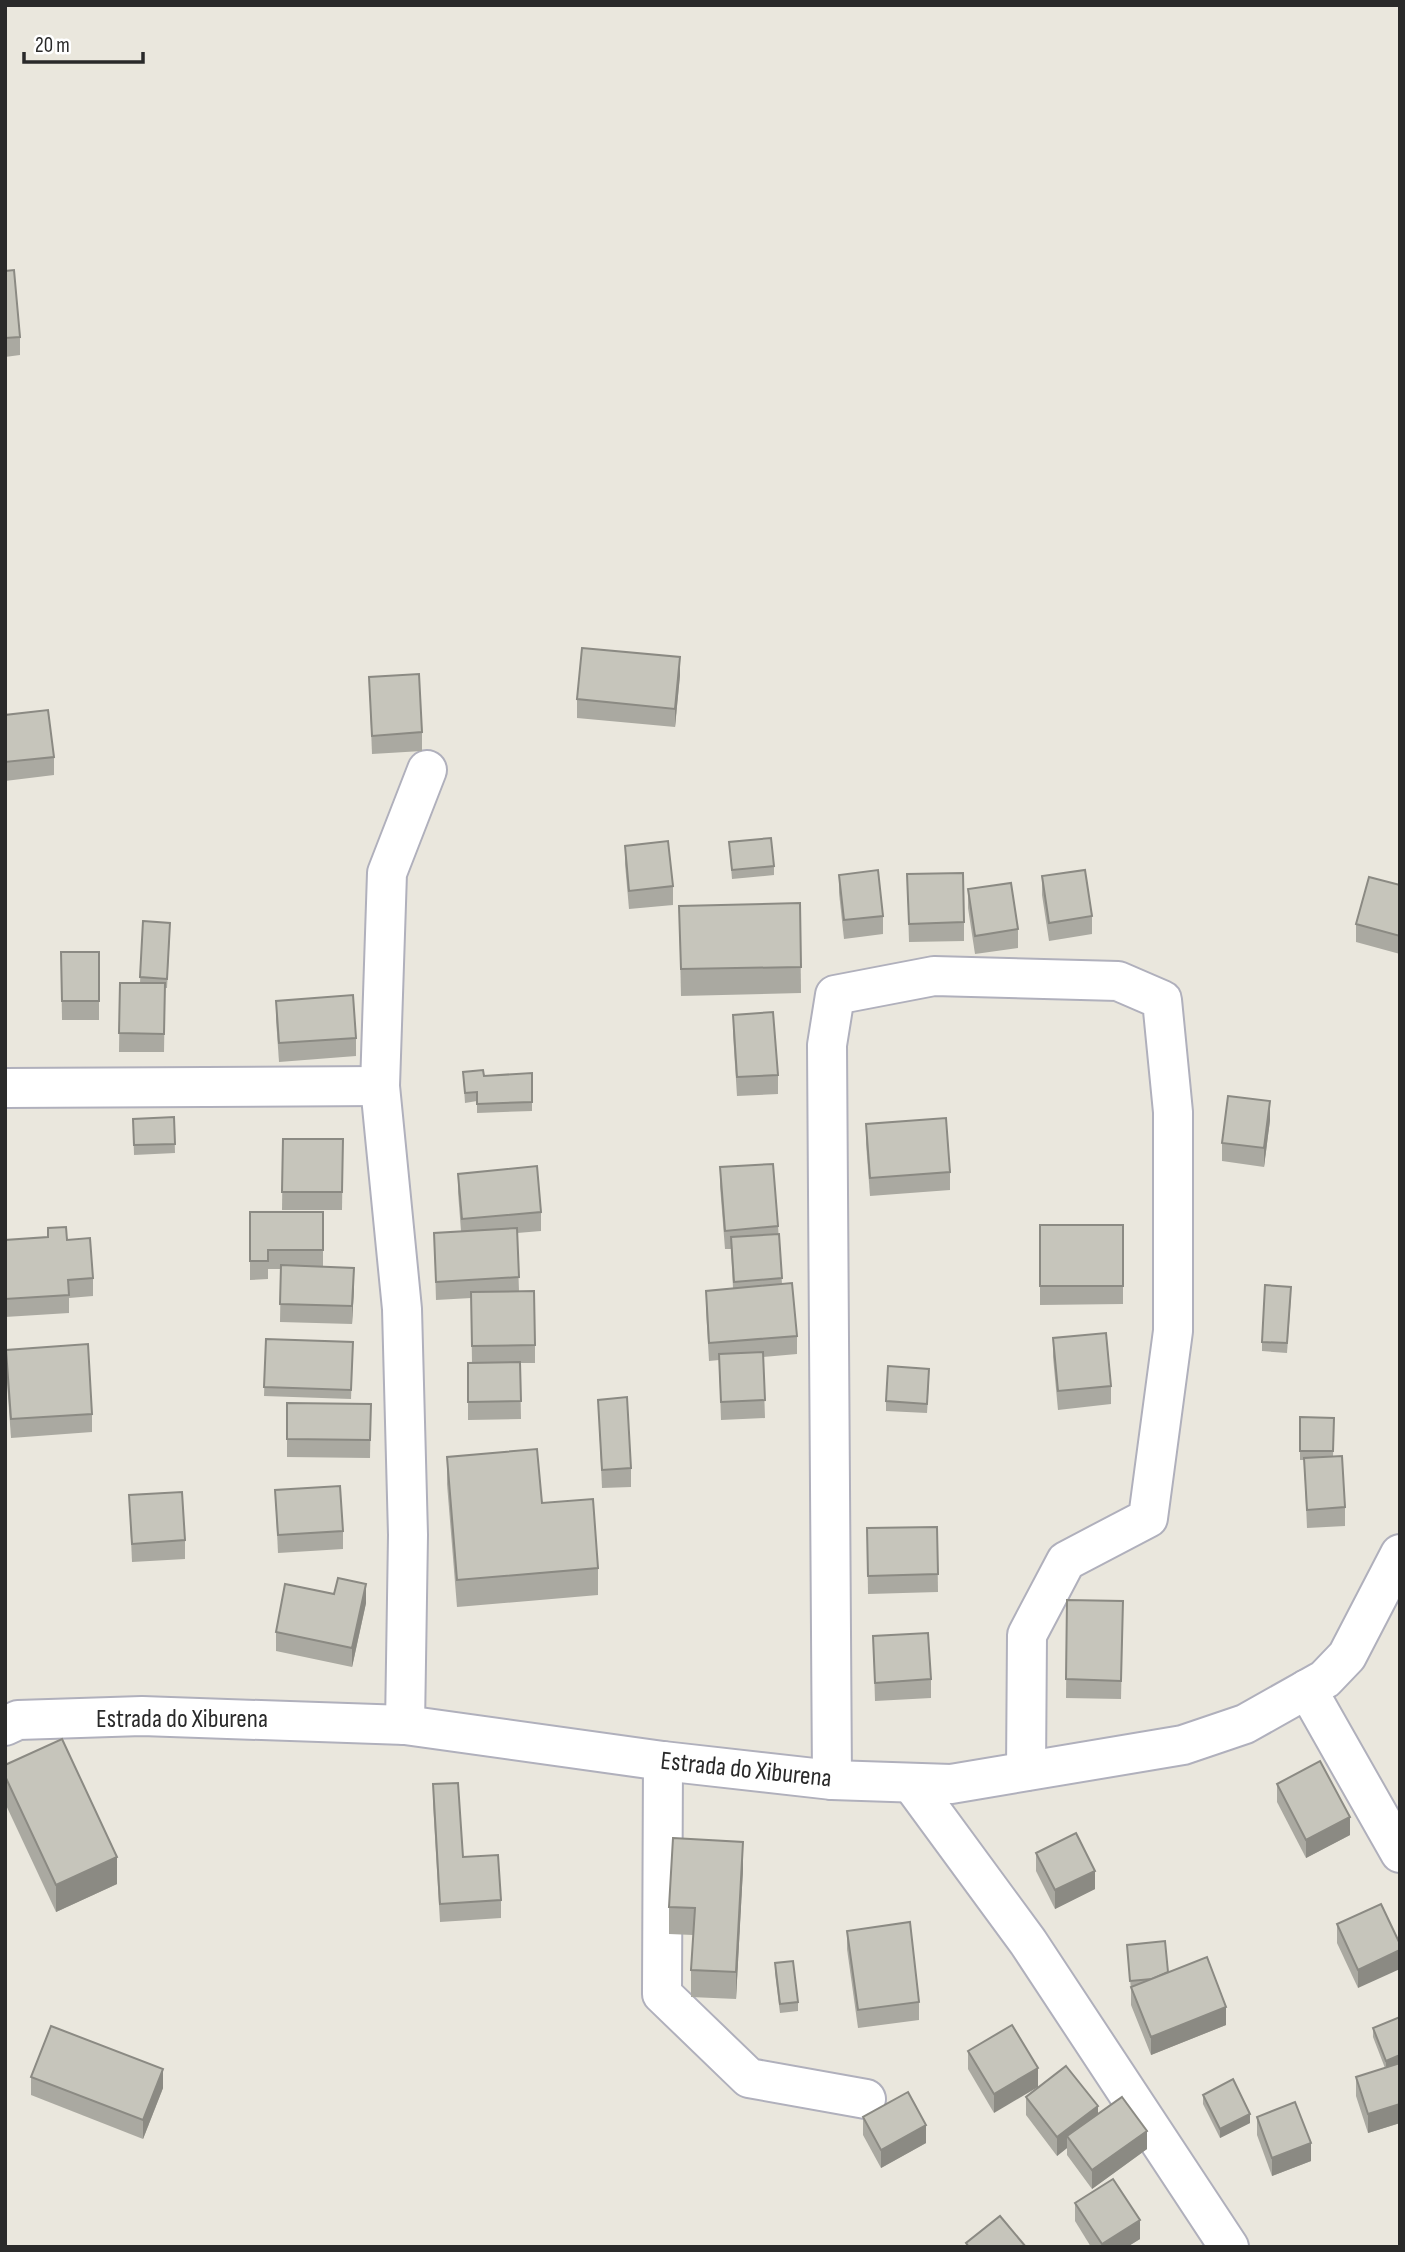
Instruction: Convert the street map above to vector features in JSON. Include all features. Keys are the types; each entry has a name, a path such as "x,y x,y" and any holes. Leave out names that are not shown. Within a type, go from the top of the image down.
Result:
{"street":[{"path":"405,1725 408,1535 402,1309 380,1086 387,873 427,770"},
{"path":"832,1780 827,1045 835,995 934,976 1118,981 1162,1000 1173,1112 1173,1331 1148,1518 1066,1560 1027,1634 1026,1771"},
{"path":"5,1088 380,1086"},
{"name":"Estrada do Xiburena","path":"5,1726 18,1720 142,1716 405,1725 663,1761 832,1780 951,1784 1183,1745 1245,1724 1325,1679 1348,1656 1400,1553"},
{"path":"1307,1689 1400,1853"},
{"path":"663,1761 662,1994 749,2078 866,2099"},
{"path":"912,1784 1028,1942 1215,2242"}],"building":[{"path":"14,270 20,337 5,338 5,271"},
{"path":"582,648 680,657 675,709 577,699"},
{"path":"419,674 422,732 372,736 369,677"},
{"path":"48,710 54,757 5,762 5,715"},
{"path":"771,838 774,866 732,870 729,842"},
{"path":"668,841 673,886 629,891 625,846"},
{"path":"878,870 883,916 844,920 839,875"},
{"path":"1085,870 1092,916 1049,923 1042,876"},
{"path":"963,873 964,922 909,924 907,874"},
{"path":"1369,877 1400,885 1400,936 1356,924"},
{"path":"1011,883 1018,929 975,936 968,889"},
{"path":"800,903 801,967 681,969 679,906"},
{"path":"143,921 170,923 167,979 140,977"},
{"path":"61,952 99,952 99,1001 62,1001"},
{"path":"120,983 165,983 164,1034 119,1033"},
{"path":"353,995 356,1038 279,1043 276,1001"},
{"path":"773,1012 778,1075 737,1077 733,1015"},
{"path":"483,1070 484,1076 532,1073 532,1102 477,1104 477,1092 465,1093 463,1072"},
{"path":"1228,1096 1270,1101 1264,1148 1222,1143"},
{"path":"174,1117 175,1144 134,1145 133,1119"},
{"path":"946,1118 950,1172 870,1178 866,1124"},
{"path":"283,1139 343,1139 342,1192 282,1192"},
{"path":"773,1164 778,1226 725,1231 720,1167"},
{"path":"537,1166 541,1212 462,1219 458,1174"},
{"path":"250,1212 323,1212 323,1250 268,1250 268,1261 250,1261"},
{"path":"1040,1225 1123,1225 1123,1286 1040,1286"},
{"path":"66,1227 67,1240 90,1238 93,1278 68,1280 69,1295 5,1299 5,1240 48,1237 48,1228"},
{"path":"517,1228 519,1277 436,1282 434,1233"},
{"path":"779,1234 782,1278 734,1282 731,1237"},
{"path":"281,1265 354,1268 352,1306 280,1304"},
{"path":"792,1283 797,1336 709,1343 706,1291"},
{"path":"1265,1285 1291,1287 1287,1343 1262,1342"},
{"path":"534,1291 535,1345 472,1346 471,1292"},
{"path":"1106,1333 1111,1386 1058,1391 1053,1338"},
{"path":"266,1339 353,1342 351,1390 264,1387"},
{"path":"88,1344 92,1414 11,1419 6,1350"},
{"path":"763,1352 765,1400 721,1402 719,1354"},
{"path":"520,1362 521,1401 468,1402 468,1363"},
{"path":"888,1366 929,1369 927,1404 886,1401"},
{"path":"627,1397 631,1468 602,1470 598,1400"},
{"path":"287,1403 371,1404 370,1440 287,1439"},
{"path":"1300,1417 1334,1418 1333,1451 1300,1451"},
{"path":"537,1449 542,1503 593,1499 598,1568 457,1580 447,1457"},
{"path":"1342,1456 1345,1507 1307,1510 1304,1458"},
{"path":"340,1486 343,1531 278,1535 275,1490"},
{"path":"182,1492 185,1540 132,1544 129,1495"},
{"path":"937,1527 938,1574 868,1576 867,1528"},
{"path":"338,1578 366,1584 352,1648 276,1632 285,1584 334,1594"},
{"path":"1067,1600 1123,1601 1121,1681 1066,1679"},
{"path":"928,1633 931,1679 875,1683 873,1636"},
{"path":"62,1739 117,1857 56,1885 5,1776 5,1765"},
{"path":"1320,1761 1350,1817 1306,1840 1277,1784"},
{"path":"458,1783 463,1857 498,1855 501,1900 440,1904 433,1784"},
{"path":"1076,1833 1095,1871 1055,1890 1036,1853"},
{"path":"673,1838 743,1842 736,1972 691,1970 695,1908 669,1907"},
{"path":"1381,1904 1400,1944 1400,1950 1358,1970 1337,1924"},
{"path":"910,1922 919,2002 858,2010 847,1931"},
{"path":"1165,1941 1168,1972 1152,1979 1130,1981 1127,1945"},
{"path":"1207,1957 1226,2007 1151,2037 1131,1987"},
{"path":"793,1961 798,2002 780,2004 775,1963"},
{"path":"1400,2017 1400,2055 1386,2061 1373,2028"},
{"path":"1012,2025 1038,2068 994,2094 968,2051"},
{"path":"51,2026 163,2069 143,2120 31,2077"},
{"path":"1400,2063 1400,2104 1368,2114 1356,2077"},
{"path":"1066,2066 1098,2106 1057,2137 1026,2097"},
{"path":"1233,2079 1250,2114 1220,2129 1203,2095"},
{"path":"908,2092 926,2125 881,2150 863,2117"},
{"path":"1122,2097 1147,2131 1092,2170 1067,2136"},
{"path":"1295,2102 1311,2143 1272,2158 1257,2117"},
{"path":"1113,2179 1140,2220 1102,2244 1075,2203"},
{"path":"1000,2216 1026,2247 969,2247 966,2243"}]}
